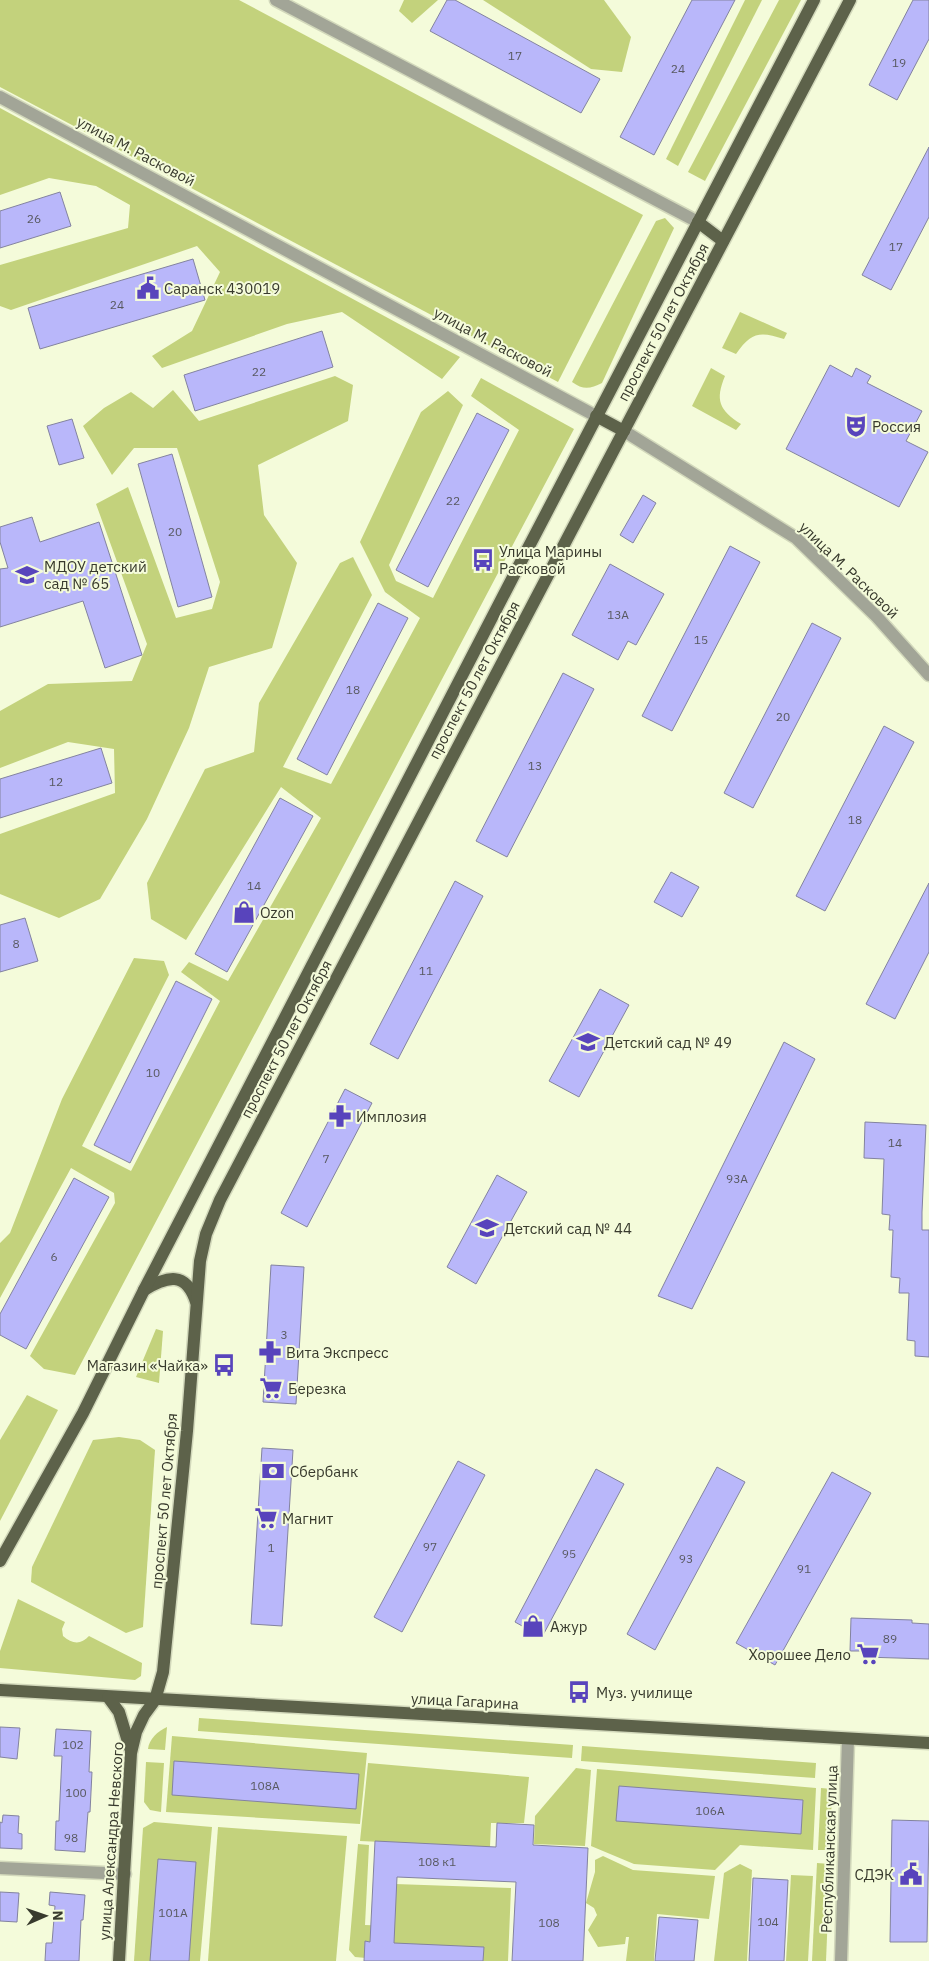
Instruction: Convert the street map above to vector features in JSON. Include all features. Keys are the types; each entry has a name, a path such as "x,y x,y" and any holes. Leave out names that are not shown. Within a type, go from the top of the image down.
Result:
{"main road":[{"name":"проспект 50 лет Октября","path":"0,1561 83,1413 144,1290 596,416 814,0"},
{"name":"проспект 50 лет Октября","path":"155,1700 164,1672 168,1641 200,1261 206,1234 220,1200 850,0"},
{"path":"698,222 724,241"},
{"name":"улица М. Расковой","path":"596,416 624,431"},
{"path":"144,1290 160,1280 173,1279 184,1282 192,1289 197,1304"},
{"name":"улица Гагарина","path":"0,1690 848,1739 929,1742"},
{"path":"108,1697 119,1712 131,1753"},
{"name":"улица Александра Невского","path":"119,1961 131,1753 136,1732 144,1715 155,1700"}],"street":[{"path":"276,0 698,222"},
{"name":"улица М. Расковой","path":"0,97 596,416"},
{"name":"улица М. Расковой","path":"624,431 796,538 877,617 929,675"},
{"name":"Республиканская улица","path":"841,1961 848,1739"},
{"path":"0,1868 125,1874"}],"green space":[{"path":"0,0 239,0 643,215 558,382 0,87"},
{"path":"404,0 438,0 412,23 399,11"},
{"path":"483,0 604,0 631,37 622,72 591,69"},
{"path":"745,0 762,0 678,166 666,159"},
{"path":"779,0 801,0 705,181 688,172"},
{"path":"0,108 460,357 442,379 342,312 287,324 162,368 152,356 192,331 220,272 197,246 11,310 0,306 0,265 128,228 130,205 96,186 49,178 0,195"},
{"path":"665,218 674,228 602,383 587,388 576,385 572,382 656,221"},
{"path":"740,312 787,333 784,339 762,334 751,337 736,354 722,348"},
{"path":"711,368 725,376 720,392 721,404 728,414 741,424 736,430 692,406"},
{"path":"335,376 353,385 348,421 258,465 264,515 297,563 272,648 209,667 189,728 147,819 100,899 59,918 0,894 0,834 115,793 114,749 68,742 0,768 0,711 48,684 132,681 147,644 96,504 128,487 176,618 212,609 220,582 177,448 134,448 112,475 83,426 104,408 131,392 153,408 173,390 199,421"},
{"path":"481,378 574,429 75,1375 44,1369 30,1356 115,1203 114,1193 71,1168 0,1298 0,1243 10,1233 62,1099 134,958 164,961 169,975 82,1146 131,1171 220,1001 181,972 189,962 228,981 321,818 281,787 186,940 151,919 147,883 205,769 254,752 259,703 340,563 353,557 372,595 283,767 331,784 420,618 385,592 360,542 421,412 448,391 463,405 389,565 396,581 433,598 519,430 471,396"},
{"path":"156,1329 163,1331 159,1383 136,1377"},
{"path":"27,1395 58,1410 0,1521 0,1440"},
{"path":"119,1437 140,1440 155,1450 143,1627 126,1633 31,1582 32,1567 93,1440"},
{"path":"18,1599 65,1622 62,1629 63,1636 70,1641 80,1642 89,1636 142,1663 141,1676 135,1680 0,1668 0,1651"},
{"path":"199,1718 573,1745 572,1758 198,1731"},
{"path":"167,1727 165,1750 148,1749 154,1736"},
{"path":"172,1736 367,1753 360,1824 166,1812"},
{"path":"582,1746 816,1763 815,1778 581,1761"},
{"path":"146,1762 164,1763 161,1812 150,1810 144,1802"},
{"path":"368,1763 529,1777 524,1823 491,1823 490,1847 360,1841"},
{"path":"576,1768 591,1770 585,1846 534,1844 535,1816"},
{"path":"597,1769 816,1788 813,1850 740,1845 715,1870 634,1864 591,1846"},
{"path":"821,1788 832,1789 830,1850 818,1850"},
{"path":"154,1822 212,1827 200,1961 134,1961 143,1828"},
{"path":"218,1827 347,1836 336,1961 208,1961"},
{"path":"358,1844 369,1845 365,1925 393,1926 395,1884 511,1888 508,1961 401,1961 355,1957 349,1950"},
{"path":"603,1856 633,1870 715,1876 709,1919 657,1914 654,1961 626,1961 629,1937 626,1937 625,1944 598,1947 588,1930 597,1915 594,1908 586,1903 595,1872 595,1860"},
{"path":"817,1863 830,1864 826,1961 812,1961"},
{"path":"740,1864 752,1870 747,1961 714,1961 724,1873"},
{"path":"791,1875 813,1876 808,1961 786,1961"}],"building":[{"path":"447,0 455,0 600,79 581,113 430,31"},
{"path":"692,0 735,0 654,155 620,137"},
{"path":"913,0 929,0 929,39 897,100 869,85"},
{"path":"929,147 929,217 891,290 862,275"},
{"path":"60,192 71,226 0,248 0,211"},
{"path":"193,259 205,300 40,349 28,308"},
{"path":"322,331 333,367 195,411 184,375"},
{"name":"Россия","path":"830,365 852,377 856,368 871,376 867,383 922,411 906,441 928,452 899,507 786,449"},
{"path":"477,413 509,430 428,587 396,570"},
{"path":"72,419 84,458 59,465 47,426"},
{"path":"172,454 212,597 178,607 138,464"},
{"path":"643,495 656,503 633,543 620,535"},
{"path":"32,517 40,542 99,522 142,655 105,668 83,601 0,627 0,569 8,568 0,542 0,527"},
{"path":"730,546 760,562 672,731 642,716"},
{"path":"610,564 664,594 636,645 628,641 618,660 572,635"},
{"path":"378,603 408,618 327,775 297,759"},
{"path":"812,623 841,638 753,808 724,793"},
{"path":"563,673 594,689 507,857 476,841"},
{"path":"884,726 914,742 825,911 796,896"},
{"path":"101,748 112,783 0,818 0,779"},
{"path":"280,798 313,816 227,972 195,954"},
{"path":"671,872 699,887 682,917 654,902"},
{"path":"455,881 483,896 398,1059 370,1044"},
{"path":"929,883 929,952 895,1019 866,1004"},
{"path":"25,918 38,961 0,972 0,925"},
{"path":"176,981 212,999 130,1163 94,1145"},
{"path":"600,989 629,1005 579,1097 549,1081"},
{"path":"784,1042 815,1059 692,1309 658,1296"},
{"path":"345,1089 372,1103 307,1227 281,1213"},
{"path":"865,1122 926,1125 922,1230 929,1230 929,1357 915,1356 915,1341 907,1340 909,1293 899,1293 900,1278 891,1277 893,1230 889,1230 890,1215 882,1214 884,1159 864,1158"},
{"path":"497,1175 527,1192 476,1284 447,1267"},
{"path":"74,1178 109,1197 26,1349 0,1335 0,1314"},
{"path":"271,1265 304,1267 296,1404 263,1402"},
{"path":"262,1448 293,1450 282,1626 251,1624"},
{"path":"458,1461 485,1475 402,1632 374,1617"},
{"path":"717,1467 745,1482 655,1650 627,1634"},
{"path":"596,1469 624,1484 542,1637 515,1622"},
{"path":"832,1472 871,1493 775,1665 736,1643"},
{"path":"851,1618 912,1620 912,1623 929,1624 929,1659 864,1657 864,1651 850,1651"},
{"path":"0,1727 20,1728 17,1759 0,1757"},
{"path":"56,1729 91,1731 89,1772 92,1772 85,1852 55,1850 56,1821 59,1821 62,1756 54,1756"},
{"path":"174,1761 359,1774 356,1809 172,1795"},
{"path":"619,1786 803,1800 801,1834 616,1821"},
{"path":"3,1815 19,1816 18,1833 22,1834 22,1849 0,1848 0,1822 2,1823"},
{"path":"892,1820 929,1821 927,1942 890,1942"},
{"path":"497,1823 534,1825 533,1845 588,1848 583,1961 512,1961 516,1882 397,1877 394,1943 484,1947 483,1961 364,1961 365,1941 370,1942 375,1841 496,1847"},
{"path":"158,1859 196,1862 189,1961 150,1961"},
{"path":"753,1878 788,1880 784,1961 749,1961"},
{"path":"0,1892 19,1893 17,1922 0,1921"},
{"path":"50,1892 85,1895 83,1920 81,1920 79,1961 45,1961 46,1943 52,1943 55,1906 49,1905"},
{"path":"659,1917 698,1920 694,1961 655,1961"}],"place":[{"name":"Саранск 430019","path":"148,288"},
{"name":"Россия","path":"856,426"},
{"name":"Улица Марины Расковой","path":"483,560"},
{"name":"МДОУ детский сад № 65","path":"27,575"},
{"name":"Ozon","path":"244,912"},
{"name":"Детский сад № 49","path":"588,1042"},
{"name":"Имплозия","path":"340,1116"},
{"name":"Детский сад № 44","path":"487,1228"},
{"name":"Вита Экспресс","path":"270,1352"},
{"name":"Магазин «Чайка»","path":"224,1365"},
{"name":"Березка","path":"271,1388"},
{"name":"Сбербанк","path":"273,1471"},
{"name":"Магнит","path":"266,1518"},
{"name":"Ажур","path":"533,1626"},
{"name":"Хорошее Дело","path":"868,1654"},
{"name":"Муз. училище","path":"579,1692"},
{"name":"СДЭК","path":"911,1874"}]}
